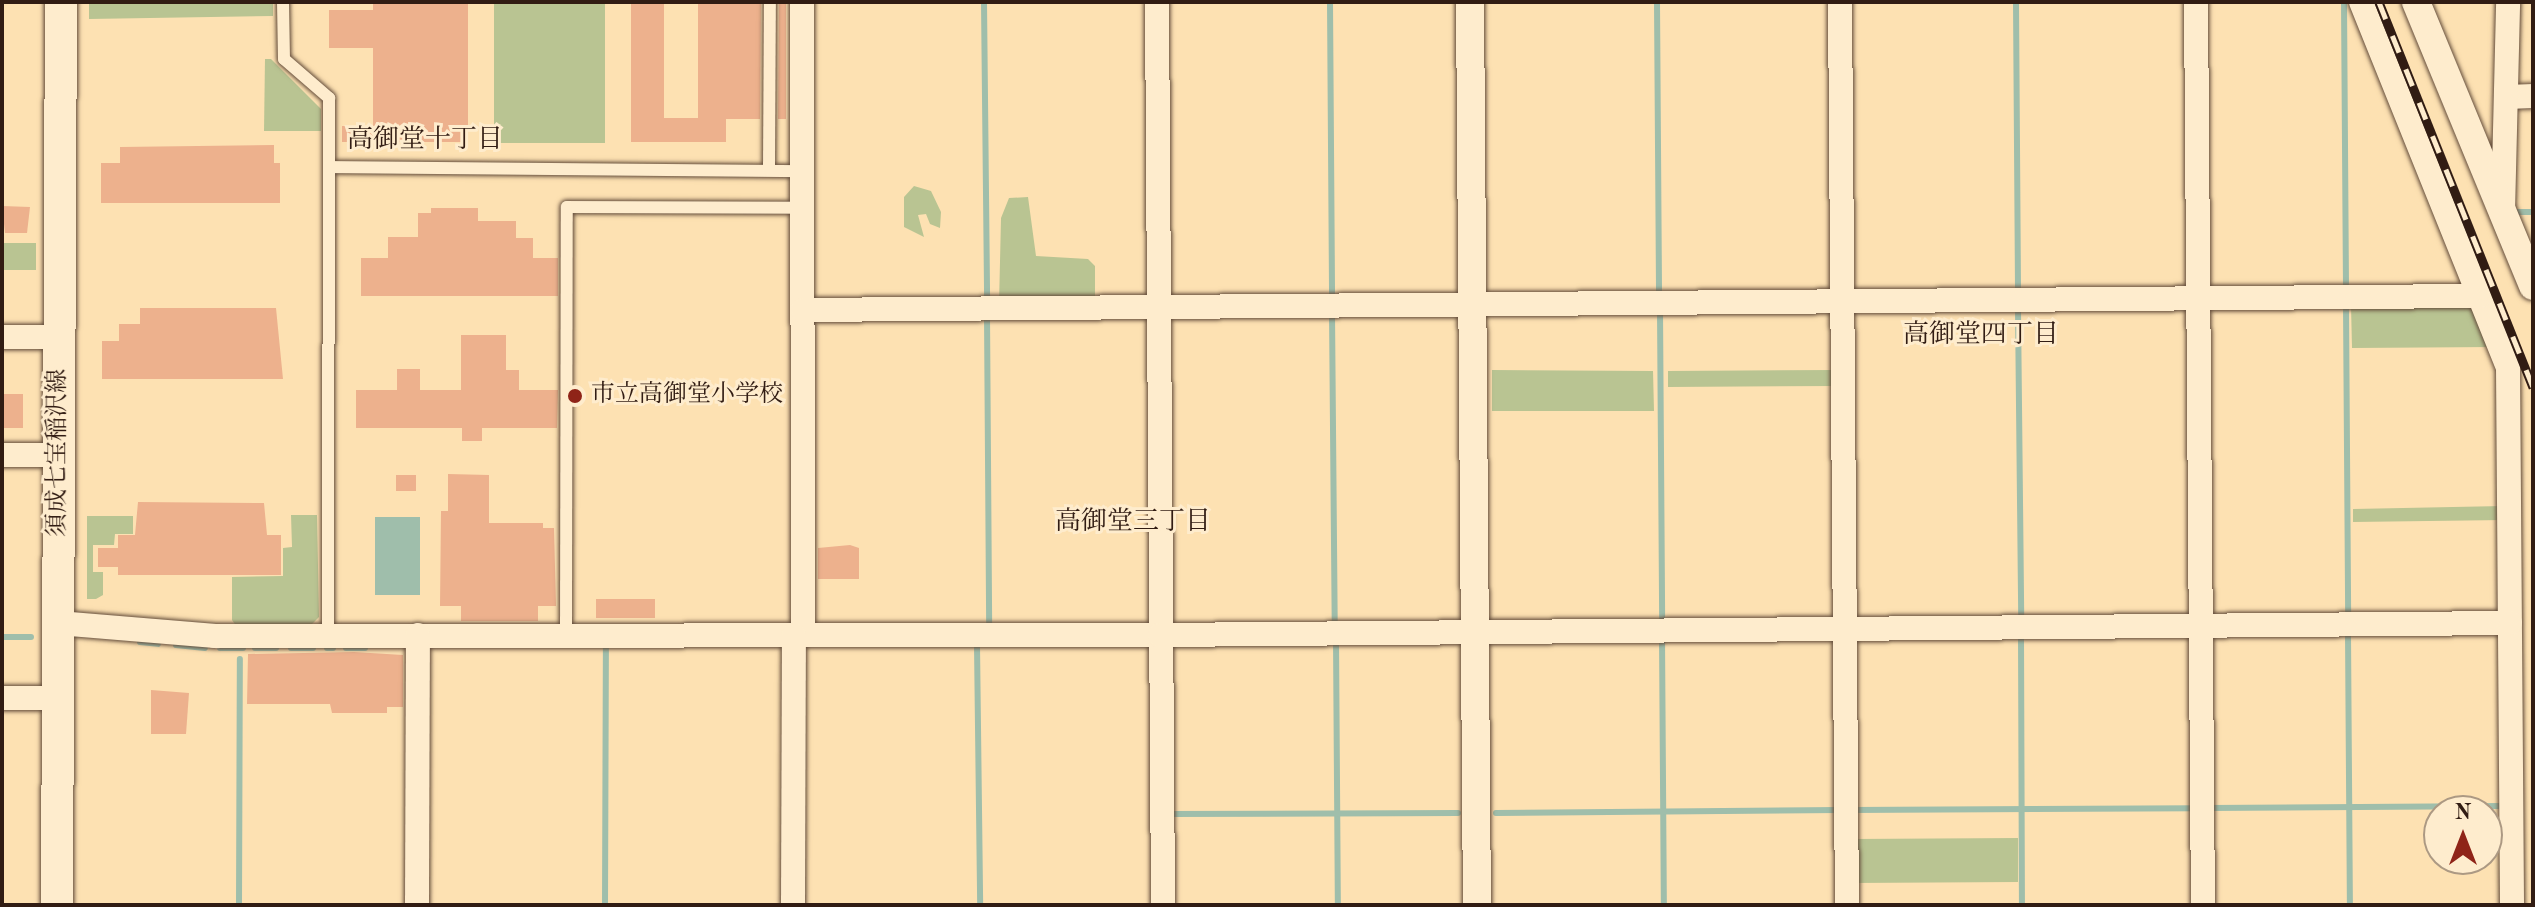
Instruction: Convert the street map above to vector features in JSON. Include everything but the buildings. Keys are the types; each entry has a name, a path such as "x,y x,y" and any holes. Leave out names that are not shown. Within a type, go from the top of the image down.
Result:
{"main road":[{"name":"須成七宝稲沢線","path":"57,905 61,2"}],"street":[{"path":"793,905 803,310 802,2"},
{"path":"1157,2 1163,905"},
{"path":"1470,2 1477,905"},
{"path":"1840,2 1847,905"},
{"path":"2196,2 2203,905"},
{"path":"2361,2 2508,368 2512,905"},
{"path":"2416,2 2533,286"},
{"path":"2503,219 2508,2"},
{"path":"2507,97 2533,96"},
{"path":"803,310 1842,304 2480,296"},
{"path":"2,337 60,337"},
{"path":"2,455 59,455"},
{"path":"58,623 211,636 1160,635 2510,623"},
{"path":"417,905 418,635"},
{"path":"2,698 58,698"}],"lane":[{"path":"283,2 284,59 329,98 328,635"},
{"path":"769,170 770,2"},
{"path":"329,167 803,171"},
{"path":"566,635 567,207 803,208"}],"green space":[{"path":"89,2 273,2 273,16 89,19"},
{"path":"494,2 605,2 605,143 494,143"},
{"path":"265,59 271,59 321,109 321,131 264,131"},
{"path":"914,186 931,191 941,212 940,228 930,224 926,214 918,215 924,237 904,227 904,197"},
{"path":"1028,197 1036,256 1088,259 1095,266 1095,304 999,305 1001,218 1009,198"},
{"path":"2,243 36,243 36,270 2,270"},
{"path":"2476,304 2493,347 2352,348 2351,305"},
{"path":"1492,370 1653,371 1654,411 1492,411"},
{"path":"1837,370 1837,386 1668,387 1668,371"},
{"path":"2503,506 2504,520 2353,522 2353,509"},
{"path":"291,515 317,515 319,617 310,626 237,627 232,620 232,577 283,576 283,548 292,547"},
{"path":"87,516 133,516 133,534 115,534 114,545 93,545 93,572 103,572 103,595 96,599 87,599"},
{"path":"2018,838 2018,882 1852,883 1852,839"}],"shaded area":[{"path":"375,517 420,517 420,595 375,595"}],"waterway":[{"path":"984,2 987,302"},
{"path":"1330,2 1332,298"},
{"path":"1657,2 1659,298"},
{"path":"2016,2 2018,294"},
{"path":"2344,2 2346,290"},
{"path":"2517,212 2533,212"},
{"path":"2346,306 2348,618"},
{"path":"2018,309 2021,621"},
{"path":"1660,310 1662,623"},
{"path":"1332,313 1335,626"},
{"path":"987,315 989,627"},
{"path":"2348,633 2350,905"},
{"path":"2021,636 2022,905"},
{"path":"2,637 31,637"},
{"path":"1662,638 1664,905"},
{"path":"1336,639 1338,905"},
{"path":"140,642 158,644"},
{"path":"176,645 205,648"},
{"path":"977,645 980,905"},
{"path":"605,905 606,647"},
{"path":"220,648 243,648"},
{"path":"255,648 276,648"},
{"path":"291,648 313,648"},
{"path":"327,648 333,648"},
{"path":"346,648 365,648"},
{"path":"239,905 240,659"},
{"path":"2208,808 2504,806"},
{"path":"1851,810 2195,808"},
{"path":"1496,813 1839,810"},
{"path":"1168,814 1458,813"}],"railway":[{"path":"2379,2 2533,387"}],"place":[{"name":"市立高御堂小学校","path":"575,396"}],"district":[{"name":"高御堂十丁目","path":"425,141"},
{"name":"高御堂四丁目","path":"1981,336"},
{"name":"高御堂三丁目","path":"1133,523"}]}
